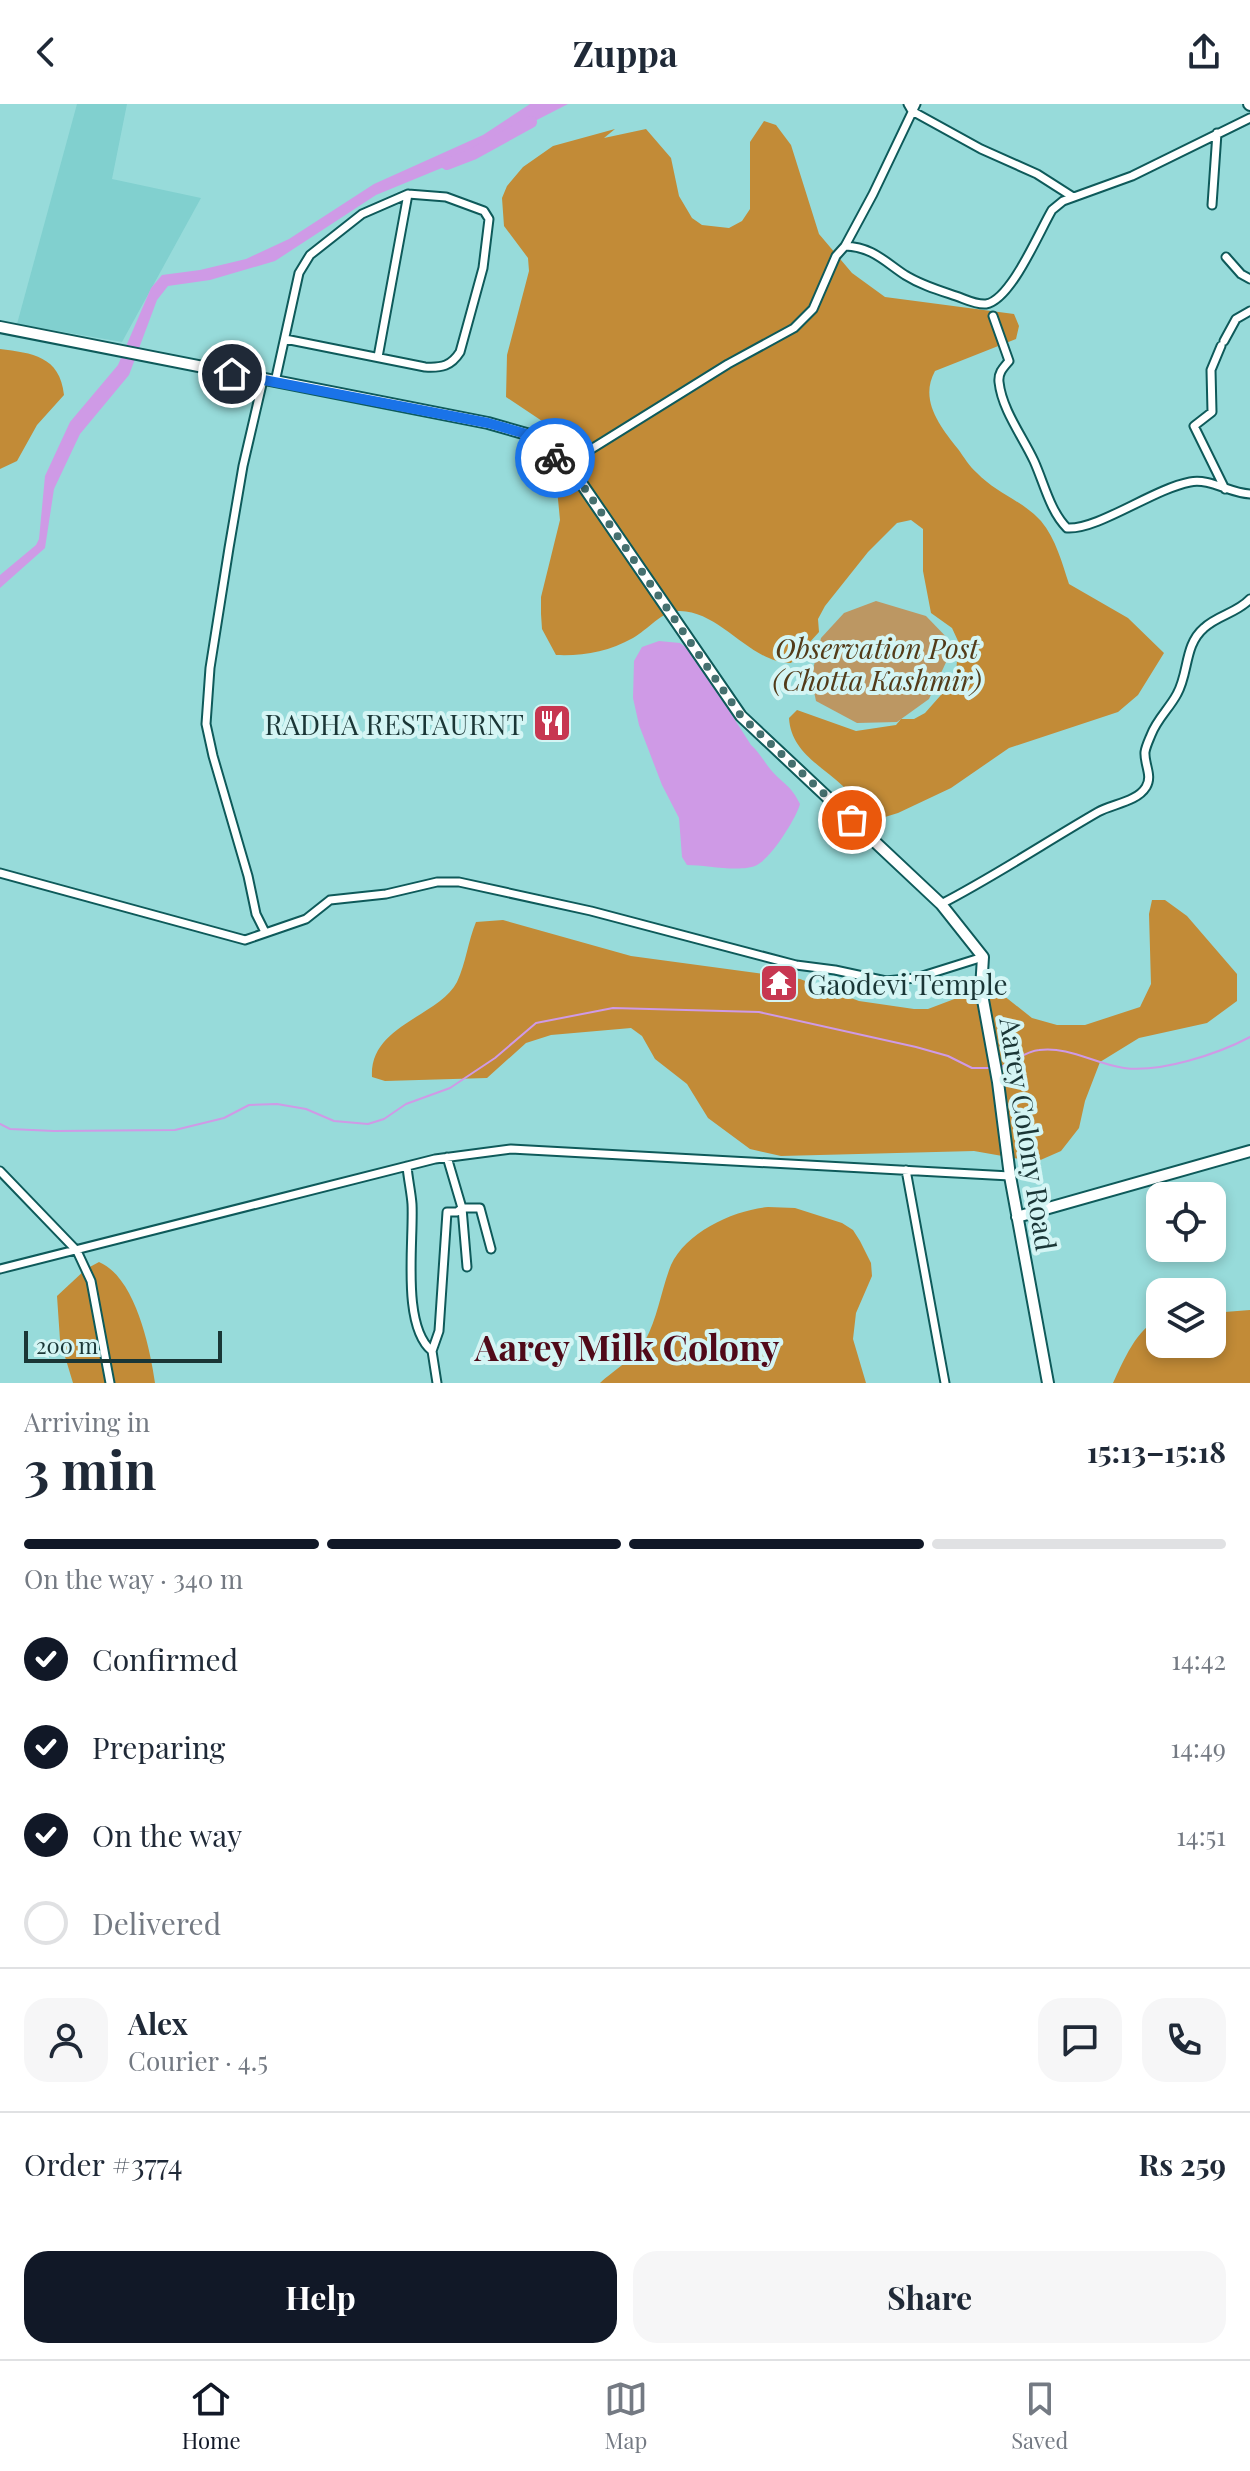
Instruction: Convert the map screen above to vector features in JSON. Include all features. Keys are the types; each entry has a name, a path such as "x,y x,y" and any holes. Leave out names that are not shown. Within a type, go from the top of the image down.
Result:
{"main road":[{"path":"0,327 488,423 530,435 577,477 741,716 941,904 983,957"},
{"name":"Aarey Colony Road","path":"983,957 981,989 998,1082 1010,1176 1048,1383"},
{"path":"1017,1217 1250,1151"}],"street":[{"path":"564,466 728,364 794,328 813,309 836,256 845,246 912,106 981,149 1037,174 1073,197"},
{"path":"845,246 858,247 887,260 919,283 983,304 997,299 1010,286 1052,210 1073,197 1132,176 1250,118"},
{"path":"1212,205 1217,133"},
{"path":"275,382 299,273 310,255 362,214 408,194 446,197 484,211 489,219 483,268 460,352 454,361 438,367 285,339"},
{"path":"378,357 408,194"},
{"path":"1226,257 1250,279"},
{"path":"1225,489 1194,426 1212,412 1211,370 1222,344 1236,319 1250,311"},
{"path":"993,316 1009,361 998,379 1002,396 1056,513 1067,528 1086,525 1180,484 1194,481 1250,494"},
{"path":"263,380 243,466 229,548 210,668 206,724 256,914 265,932"},
{"path":"941,904 1107,807 1143,792 1150,776 1145,752 1149,738 1157,720 1177,694 1194,639 1203,628 1250,599"},
{"path":"0,873 245,940 289,927 306,919 330,900 386,894 437,882 459,882 591,911 796,965 886,981 916,978 983,957"},
{"path":"0,1269 407,1166 447,1157 511,1149 1010,1176"},
{"path":"447,1157 462,1208 467,1267"},
{"path":"407,1166 412,1206 411,1259 415,1318 423,1343 432,1351"},
{"path":"906,1170 945,1383"},
{"path":"0,1171 77,1251 91,1281 110,1383"},
{"path":"437,1383 432,1351 439,1331 447,1212 480,1208 491,1249"}],"shaded area":[{"path":"77,104 127,104 112,179 201,198 122,342 17,324"},
{"path":"530,104 568,104 449,165 376,195 275,261 210,280 168,286 157,300 129,375 80,434 54,489 45,548 0,588 0,575 39,539 45,476 70,422 118,365 151,288 162,275 246,259 289,239 374,184 483,135"},
{"path":"764,121 776,125 791,145 819,234 852,273 885,297 1014,314 1019,326 1016,339 935,371 929,392 934,412 974,470 1041,521 1055,543 1069,584 1128,618 1164,653 1138,695 1118,712 1009,748 951,788 885,817 870,817 848,790 801,749 791,730 789,718 797,710 856,731 896,725 901,719 914,719 925,713 956,678 958,641 952,628 931,613 923,571 923,529 911,520 897,523 868,552 825,606 818,619 819,632 791,663 762,655 709,620 680,611 661,617 624,643 586,654 556,655 542,629 541,597 560,520 551,427 506,397 507,355 529,271 528,258 504,226 502,198 507,186 523,167 553,146 615,129 604,138 646,129 671,158 679,196 692,218 702,225 729,228 742,221 750,209 750,142"},
{"path":"0,349 33,355 50,364 57,372 64,395 37,425 17,461 0,469"},
{"path":"659,641 680,643 691,651 751,745 800,804 782,838 757,865 733,869 687,865 682,857 679,818 662,785 639,725 633,698 634,661 642,647"},
{"path":"1152,900 1165,900 1187,916 1237,974 1237,1001 1207,1023 1139,1038 1100,1062 1085,1101 1079,1128 1061,1151 1036,1162 974,1151 781,1156 750,1149 708,1118 687,1084 655,1059 642,1036 631,1028 551,1035 526,1043 487,1078 385,1081 372,1077 374,1059 382,1045 393,1033 448,994 457,982 476,922 503,920 631,956 800,979 859,1001 914,1009 928,1009 965,995 1003,995 1032,1018 1057,1025 1085,1025 1140,1007 1151,984 1149,914"},
{"path":"768,1207 795,1208 842,1223 853,1230 860,1241 871,1263 872,1276 856,1313 853,1339 866,1383 600,1383 645,1341 671,1265 688,1242 726,1218"},
{"path":"99,1262 112,1270 131,1297 145,1333 155,1383 73,1383 60,1340 57,1296 86,1269"},
{"path":"1250,1310 1250,1383 1113,1383 1132,1346 1146,1328 1146,1358 1226,1358 1226,1312"}],"green space":[{"name":"Observation Post (Chotta Kashmir)","path":"876,601 926,616 954,645 929,699 897,722 857,723 816,701 811,677 821,638 844,613"}],"waterway":[{"path":"447,164 473,154 531,122"},
{"path":"0,1124 10,1129 54,1131 175,1130 224,1118 249,1105 277,1104 306,1109 334,1121 368,1124 384,1119 406,1104 450,1088 495,1058 536,1023 613,1008 759,1012 916,1047 948,1056 972,1068 993,1068"},
{"path":"999,1068 1029,1053 1050,1049 1124,1068 1154,1068 1206,1056 1250,1037"}],"way so far":[{"path":"555,458 577,477 741,716 852,820"}],"place":[{"name":"RADHA RESTAURNT","path":"552,723"},
{"name":"Gaodevi Temple","path":"779,983"}],"district":[{"name":"Aarey Milk Colony","path":"627,1346"}],"route":[{"path":"232,374 488,423 530,435 555,458"}]}
